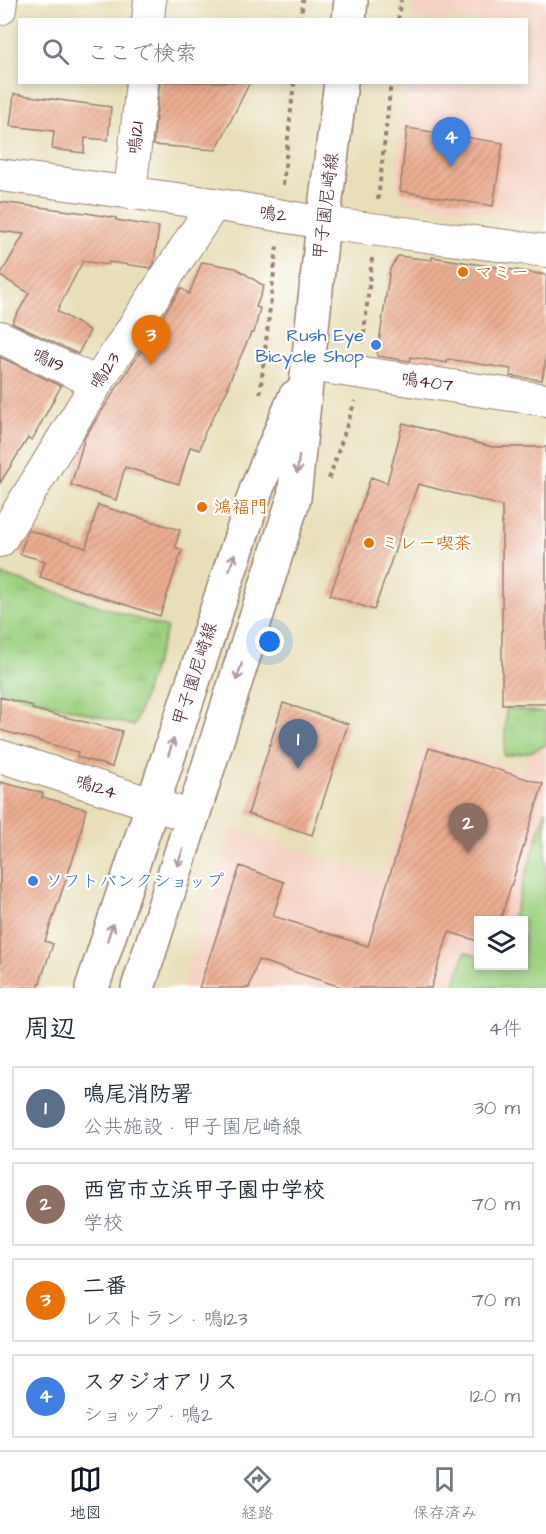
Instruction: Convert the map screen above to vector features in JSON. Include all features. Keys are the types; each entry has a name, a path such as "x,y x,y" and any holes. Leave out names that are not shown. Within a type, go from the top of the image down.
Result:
{"main road":[{"path":"349,18 351,0"},
{"name":"甲子園尼崎線","path":"138,988 294,498 323,223 341,84"},
{"name":"甲子園尼崎線","path":"92,988 256,488 309,365"}],"street":[{"path":"0,9 1,0"},
{"path":"148,18 150,0"},
{"name":"鳴121","path":"130,193 142,84"},
{"name":"鳴2","path":"0,175 214,204 323,223 546,251"},
{"name":"鳴123","path":"0,541 97,383 214,204"},
{"name":"鳴119","path":"0,337 97,383"},
{"name":"鳴407","path":"309,365 546,400"},
{"name":"鳴124","path":"0,756 193,817"}],"path":[{"path":"301,18 303,0"},
{"path":"398,18 400,0"},
{"path":"258,402 294,84"}],"shaded area":[{"path":"414,0 546,0 546,221 409,202 395,186 405,84 528,84 528,18 412,18"},
{"path":"426,741 524,772 530,752 546,745 546,988 181,988 233,828 382,877"}],"green space":[{"path":"0,574 167,628 134,726 0,690"},
{"path":"506,708 546,713 546,745 530,752 504,756"},
{"path":"546,809 546,988 454,988 465,952 474,955 474,970 528,970 528,916 513,916"}],"building":[{"path":"160,84 249,84 216,150 153,145"},
{"path":"14,94 111,107 108,140 85,138 84,153 52,149 54,131 10,126"},
{"path":"407,128 503,143 493,206 400,191"},
{"path":"0,202 86,213 159,227 154,263 151,268 83,261 57,311 90,331 78,354 12,323 29,293 0,276 24,234 0,231"},
{"path":"398,256 432,260 432,257 546,275 546,357 542,380 510,376 511,369 448,359 447,363 411,357 410,361 377,356 390,269"},
{"path":"202,262 236,268 264,286 256,307 260,308 254,333 251,333 227,387 229,387 205,432 200,450 190,447 179,484 125,467 116,500 71,485 85,437 181,288 189,294"},
{"path":"0,357 61,386 32,440 28,438 0,483"},
{"path":"403,423 492,447 546,447 546,704 502,704 502,506 418,484 374,610 330,595 371,477 387,483"},
{"path":"98,505 180,530 175,547 182,550 160,616 40,577 45,561 20,554 28,530 86,548"},
{"path":"0,697 33,706 32,709 122,731 112,767 77,757 78,752 0,730"},
{"path":"283,703 348,724 312,835 248,814"},
{"path":"429,748 543,784 502,916 474,916 474,940 449,932 431,988 344,988 258,960 249,988 199,988 240,866 284,882 273,916 368,946"},
{"path":"0,782 43,793 42,797 86,809 78,844 45,941 53,944 38,988 0,988"}],"place":[{"name":"スタジオアリス","path":"451,167"},
{"name":"マミー","path":"463,272"},
{"name":"Rush Eye Bicycle Shop","path":"376,345"},
{"name":"二番","path":"151,365"},
{"name":"鴻福門","path":"202,507"},
{"name":"ミレー喫茶","path":"369,543"},
{"name":"鳴尾消防署","path":"298,769"},
{"name":"西宮市立浜甲子園中学校","path":"468,853"},
{"name":"ソフトバンクショップ","path":"33,881"}]}
